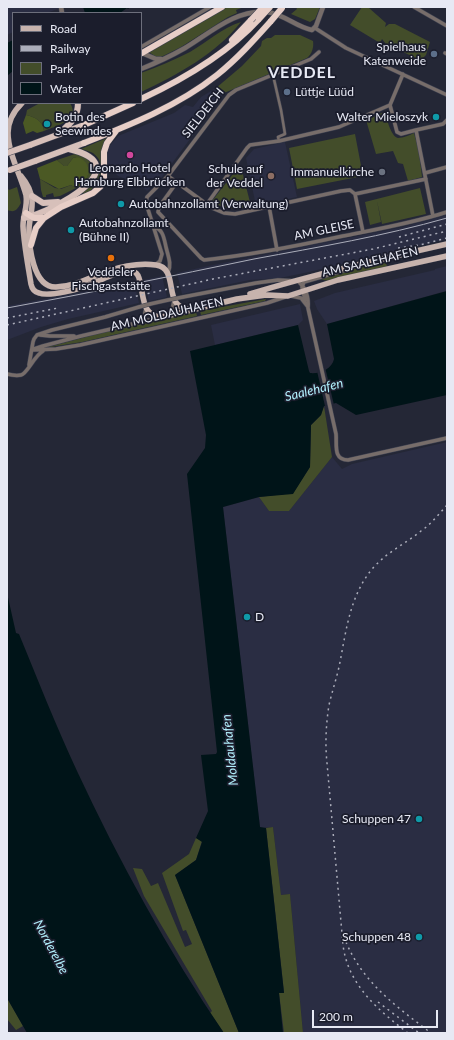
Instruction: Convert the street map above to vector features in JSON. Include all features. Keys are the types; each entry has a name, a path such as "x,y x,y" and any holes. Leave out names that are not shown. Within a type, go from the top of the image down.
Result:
{"highway":[{"path":"142,50 222,7"},
{"path":"223,50 263,7"},
{"path":"142,98 204,65 247,33 270,7"},
{"path":"9,171 117,130 165,107 196,89 217,75 236,58 283,8"},
{"path":"58,134 74,120 77,114 77,104"},
{"path":"7,153 132,104"},
{"path":"31,245 36,228 44,218 61,207 93,193 101,186 104,178 104,152 117,130"},
{"path":"27,216 44,212 87,186 94,179 96,173 95,163 89,156 69,149"},
{"path":"32,196 43,203 62,202"},
{"path":"27,216 39,219 44,218"}],"main road":[{"path":"21,104 9,122 8,132 9,142 26,196 33,262 38,276 44,283 52,287 86,281 110,270 137,265 154,265 163,267 168,273 171,301 182,308 191,309"},
{"path":"19,174 30,188 32,196 33,204 23,226 31,286 35,292 47,294 88,286 112,275 135,272 138,276 145,306 152,315 162,317 237,299 266,295 288,296"},
{"name":"AM SAALEHAFEN","path":"237,299 296,280 369,261 447,244"},
{"name":"AM SAALEHAFEN","path":"304,291 358,276 447,256"},
{"path":"138,276 145,268 154,265"},
{"name":"AM MOLDAUHAFEN","path":"288,296 304,291"}],"street":[{"path":"142,50 210,7"},
{"path":"315,28 323,7"},
{"path":"414,7 447,26"},
{"path":"142,69 184,48 222,24 238,16 254,12 268,12 279,15 311,30 315,28 346,48 447,95"},
{"path":"142,52 156,59 163,59"},
{"name":"SIELDEICH","path":"153,226 146,203 147,197 168,176 229,95 236,90 313,58 319,52"},
{"path":"403,74 390,105 397,132 402,134 443,124 447,120"},
{"path":"273,75 282,110 284,134 278,137 279,141"},
{"path":"207,204 250,145 279,141 339,127 390,105"},
{"path":"416,130 433,216"},
{"path":"425,173 447,167"},
{"path":"168,176 207,204 224,213 235,214 350,190 355,194 363,232"},
{"path":"355,194 426,179"},
{"name":"AM GLEISE","path":"177,182 158,210 160,215 202,260 277,250 447,212"},
{"path":"269,206 277,250"},
{"path":"153,226 162,254 160,260 154,265"},
{"path":"153,226 159,229 165,240 170,266 168,273"},
{"name":"AM SAALEHAFEN","path":"302,285 306,281 346,270 369,261"},
{"path":"296,280 302,285 305,302"},
{"name":"AM MOLDAUHAFEN","path":"37,335 126,310 171,301 183,297 256,283 296,280"},
{"path":"304,291 308,295 308,308 336,434 337,454 339,457 342,460 348,460 447,438"},
{"path":"288,296 300,297 308,308"},
{"name":"AM MOLDAUHAFEN","path":"32,350 46,350 87,343 267,303 288,296"},
{"path":"32,350 81,336 162,317 171,312 173,307 171,301"},
{"path":"139,322 144,317 145,306"},
{"path":"7,374 18,376 26,372 29,365 34,339 37,335 81,336"},
{"path":"29,365 36,356 46,350"}],"shaded area":[{"path":"7,7 64,7 49,12 12,12 12,32 7,35"},
{"path":"216,88 224,93 162,177 147,191 141,185 118,176 109,167 107,159 108,149 118,136 174,113 185,105 193,107 201,97"},
{"name":"Schule auf der Veddel","path":"285,142 297,197 256,206 246,158 254,149"},
{"path":"447,215 447,239 309,272 280,278 250,280 182,294 177,273 403,227"},
{"path":"447,266 447,293 446,291 327,324 317,309 314,301 335,293"},
{"path":"162,276 167,297 149,301 144,280"},
{"path":"134,282 139,303 68,319 41,327 7,340 7,306"},
{"path":"300,304 303,320 298,325 215,345 211,325"},
{"path":"447,442 447,1033 303,1033 290,894 281,895 273,827 260,828 223,507 259,497 269,511 289,511 332,457 342,469 352,464"}],"green space":[{"path":"227,7 244,7 236,10 237,13 228,17 181,47 161,57 156,57 149,52"},
{"path":"296,7 320,7 315,19 310,22 291,14 297,9"},
{"path":"362,7 369,8 386,23 385,27 389,24 395,24 430,42 426,55 422,59 418,59 386,44 382,39 380,43 350,25"},
{"path":"241,22 208,54 182,71 142,91 142,73 190,52 221,31"},
{"path":"275,35 300,35 313,41 313,48 307,58 224,93 216,88 242,66 261,46 262,41"},
{"path":"38,104 70,104 73,109 70,118 66,122 44,131 38,120 26,115 27,110"},
{"path":"384,112 391,131 396,137 402,138 414,133 419,151 422,177 408,181 403,164 398,163 393,151 376,154 366,120"},
{"path":"26,115 38,120 44,131 37,133 33,131 26,134 23,123"},
{"path":"355,134 363,176 297,189 289,148"},
{"path":"107,138 101,154 102,175 99,182 90,191 83,194 82,192 96,179 99,174 101,164 93,153 81,149"},
{"path":"75,154 86,158 92,166 93,174 85,183 88,174 77,157 73,158 67,166 64,166 57,160"},
{"path":"77,157 86,163 88,172 85,181 76,188 71,185 59,189 40,179 37,168 57,160 64,166 67,166 73,158"},
{"path":"237,169 242,171 251,206 226,208 212,201"},
{"path":"40,179 55,188 61,189 71,185 76,188 60,196 54,197 53,193 43,197"},
{"path":"17,187 21,203 16,210 7,210 7,188 9,190"},
{"path":"420,188 426,214 382,224 377,201 381,222 370,225 365,202"},
{"path":"386,263 387,267 328,281 320,279 354,269"},
{"path":"266,299 265,301 201,315 200,311"},
{"path":"196,312 197,316 82,342 44,348 135,324"},
{"path":"324,406 332,457 289,511 269,511 259,497 293,493 310,467 311,425 321,415"},
{"path":"273,827 281,895 290,894 303,1033 284,1033 279,993 284,992 266,828"},
{"path":"196,838 202,841 196,860 175,875 239,1033 224,1033 210,1013 212,1011 144,896 133,868 142,869 151,886 158,883 185,947 192,944 186,930 183,931 162,873 189,854"},
{"path":"7,998 23,1026 16,1030 7,1019"}],"water":[{"path":"83,7 130,7 121,12 85,12"},
{"path":"12,40 12,72 7,76 7,43"},
{"path":"447,291 447,395 356,415 336,403 324,406 321,415 311,425 310,467 293,494 259,497 223,507 260,827 266,828 284,993 279,993 283,1033 239,1033 175,875 196,860 202,842 196,838 208,811 201,755 216,754 217,752 187,474 205,448 206,435 190,351 298,325 309,371 310,373 318,373 331,366 334,359 327,324"},
{"name":"Norderelbe","path":"7,593 16,633 19,634 62,737 93,805 145,905 183,970 224,1033 27,1033 7,998"}],"pier":[{"path":"325,367 334,405 325,406 317,371"}],"tram line":[{"path":"7,308 351,241 447,218"}],"railway":[{"path":"399,237 447,224"},
{"path":"7,325 213,279 373,249 447,231"},
{"path":"398,248 420,245 447,238"},
{"path":"7,318 58,308"},
{"path":"408,1033 376,1006 366,995 351,972 346,959 343,945 326,756 327,727 329,705 350,615 359,590 365,579 378,562 425,528 447,505"},
{"path":"346,942 353,957 371,982 394,1004 431,1033"},
{"path":"378,1002 419,1033"}],"place":[{"name":"Spielhaus Katenweide","path":"434,54"},
{"name":"Lüttje Lüüd","path":"287,92"},
{"name":"Walter Mieloszyk","path":"436,117"},
{"name":"Botin des Seewindes","path":"47,124"},
{"name":"Leonardo Hotel Hamburg Elbbrücken","path":"130,155"},
{"name":"Immanuelkirche","path":"382,172"},
{"name":"Schule auf der Veddel","path":"271,176"},
{"name":"Autobahnzollamt (Verwaltung)","path":"121,204"},
{"name":"Autobahnzollamt (Bühne II)","path":"71,230"},
{"name":"Veddeler Fischgaststätte","path":"111,258"},
{"name":"D","path":"247,617"},
{"name":"Schuppen 47","path":"419,819"},
{"name":"Schuppen 48","path":"419,937"}],"district":[{"name":"VEDDEL","path":"302,73"}],"water label":[{"name":"Saalehafen","path":"314,390"},
{"name":"Moldauhafen","path":"230,750"}]}
